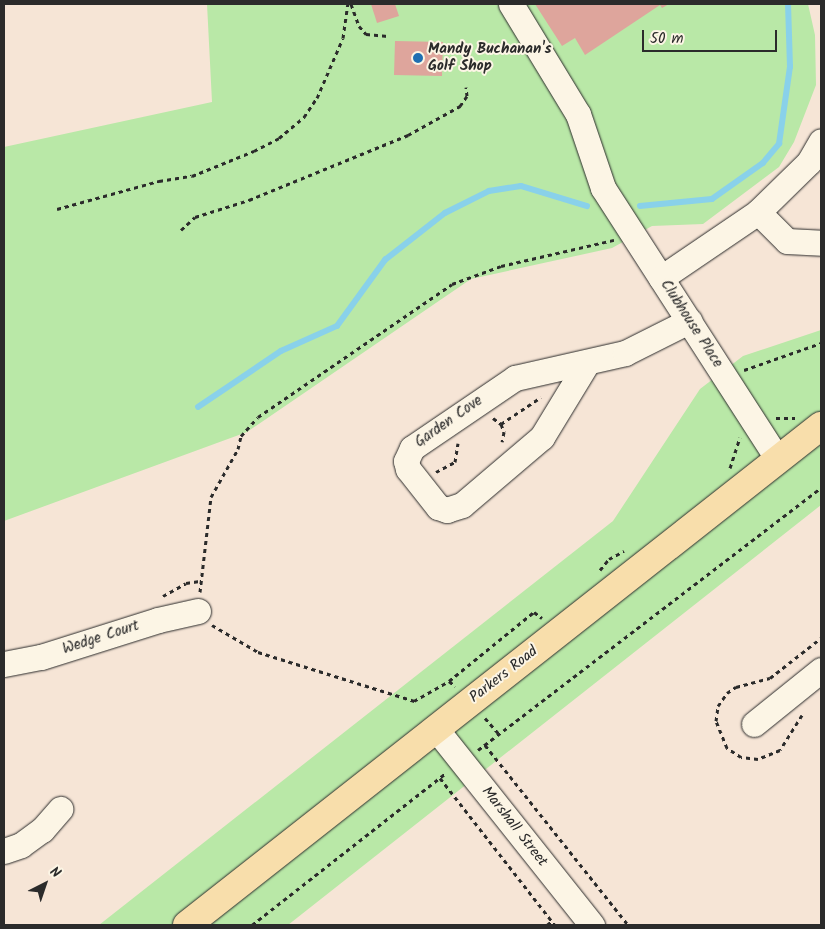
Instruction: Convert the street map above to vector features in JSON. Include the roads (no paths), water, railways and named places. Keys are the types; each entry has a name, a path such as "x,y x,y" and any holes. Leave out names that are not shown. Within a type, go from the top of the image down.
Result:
{"main road":[{"name":"Parkers Road","path":"188,925 821,426"}],"street":[{"name":"Clubhouse Place","path":"511,4 578,114 603,188 778,460"},
{"path":"661,278 758,212 809,162 821,141"},
{"path":"758,212 787,241 821,243"},
{"name":"Garden Cove","path":"587,363 542,437 462,505 447,510 438,506 408,469 406,462 412,448 503,385 529,374 625,354 689,321"},
{"name":"Wedge Court","path":"4,664 41,658 158,620 198,611"},
{"path":"754,724 821,670"},
{"name":"Marshall Street","path":"436,729 590,924"},
{"path":"4,851 21,845 42,830 60,809"}],"waterway":[{"path":"640,206 712,199 763,163 779,144 790,67 788,4"},
{"path":"198,407 281,351 337,326 385,260 445,213 489,191 521,186 587,206"}],"place":[{"name":"Mandy Buchanan's Golf Shop","path":"418,58"}]}
